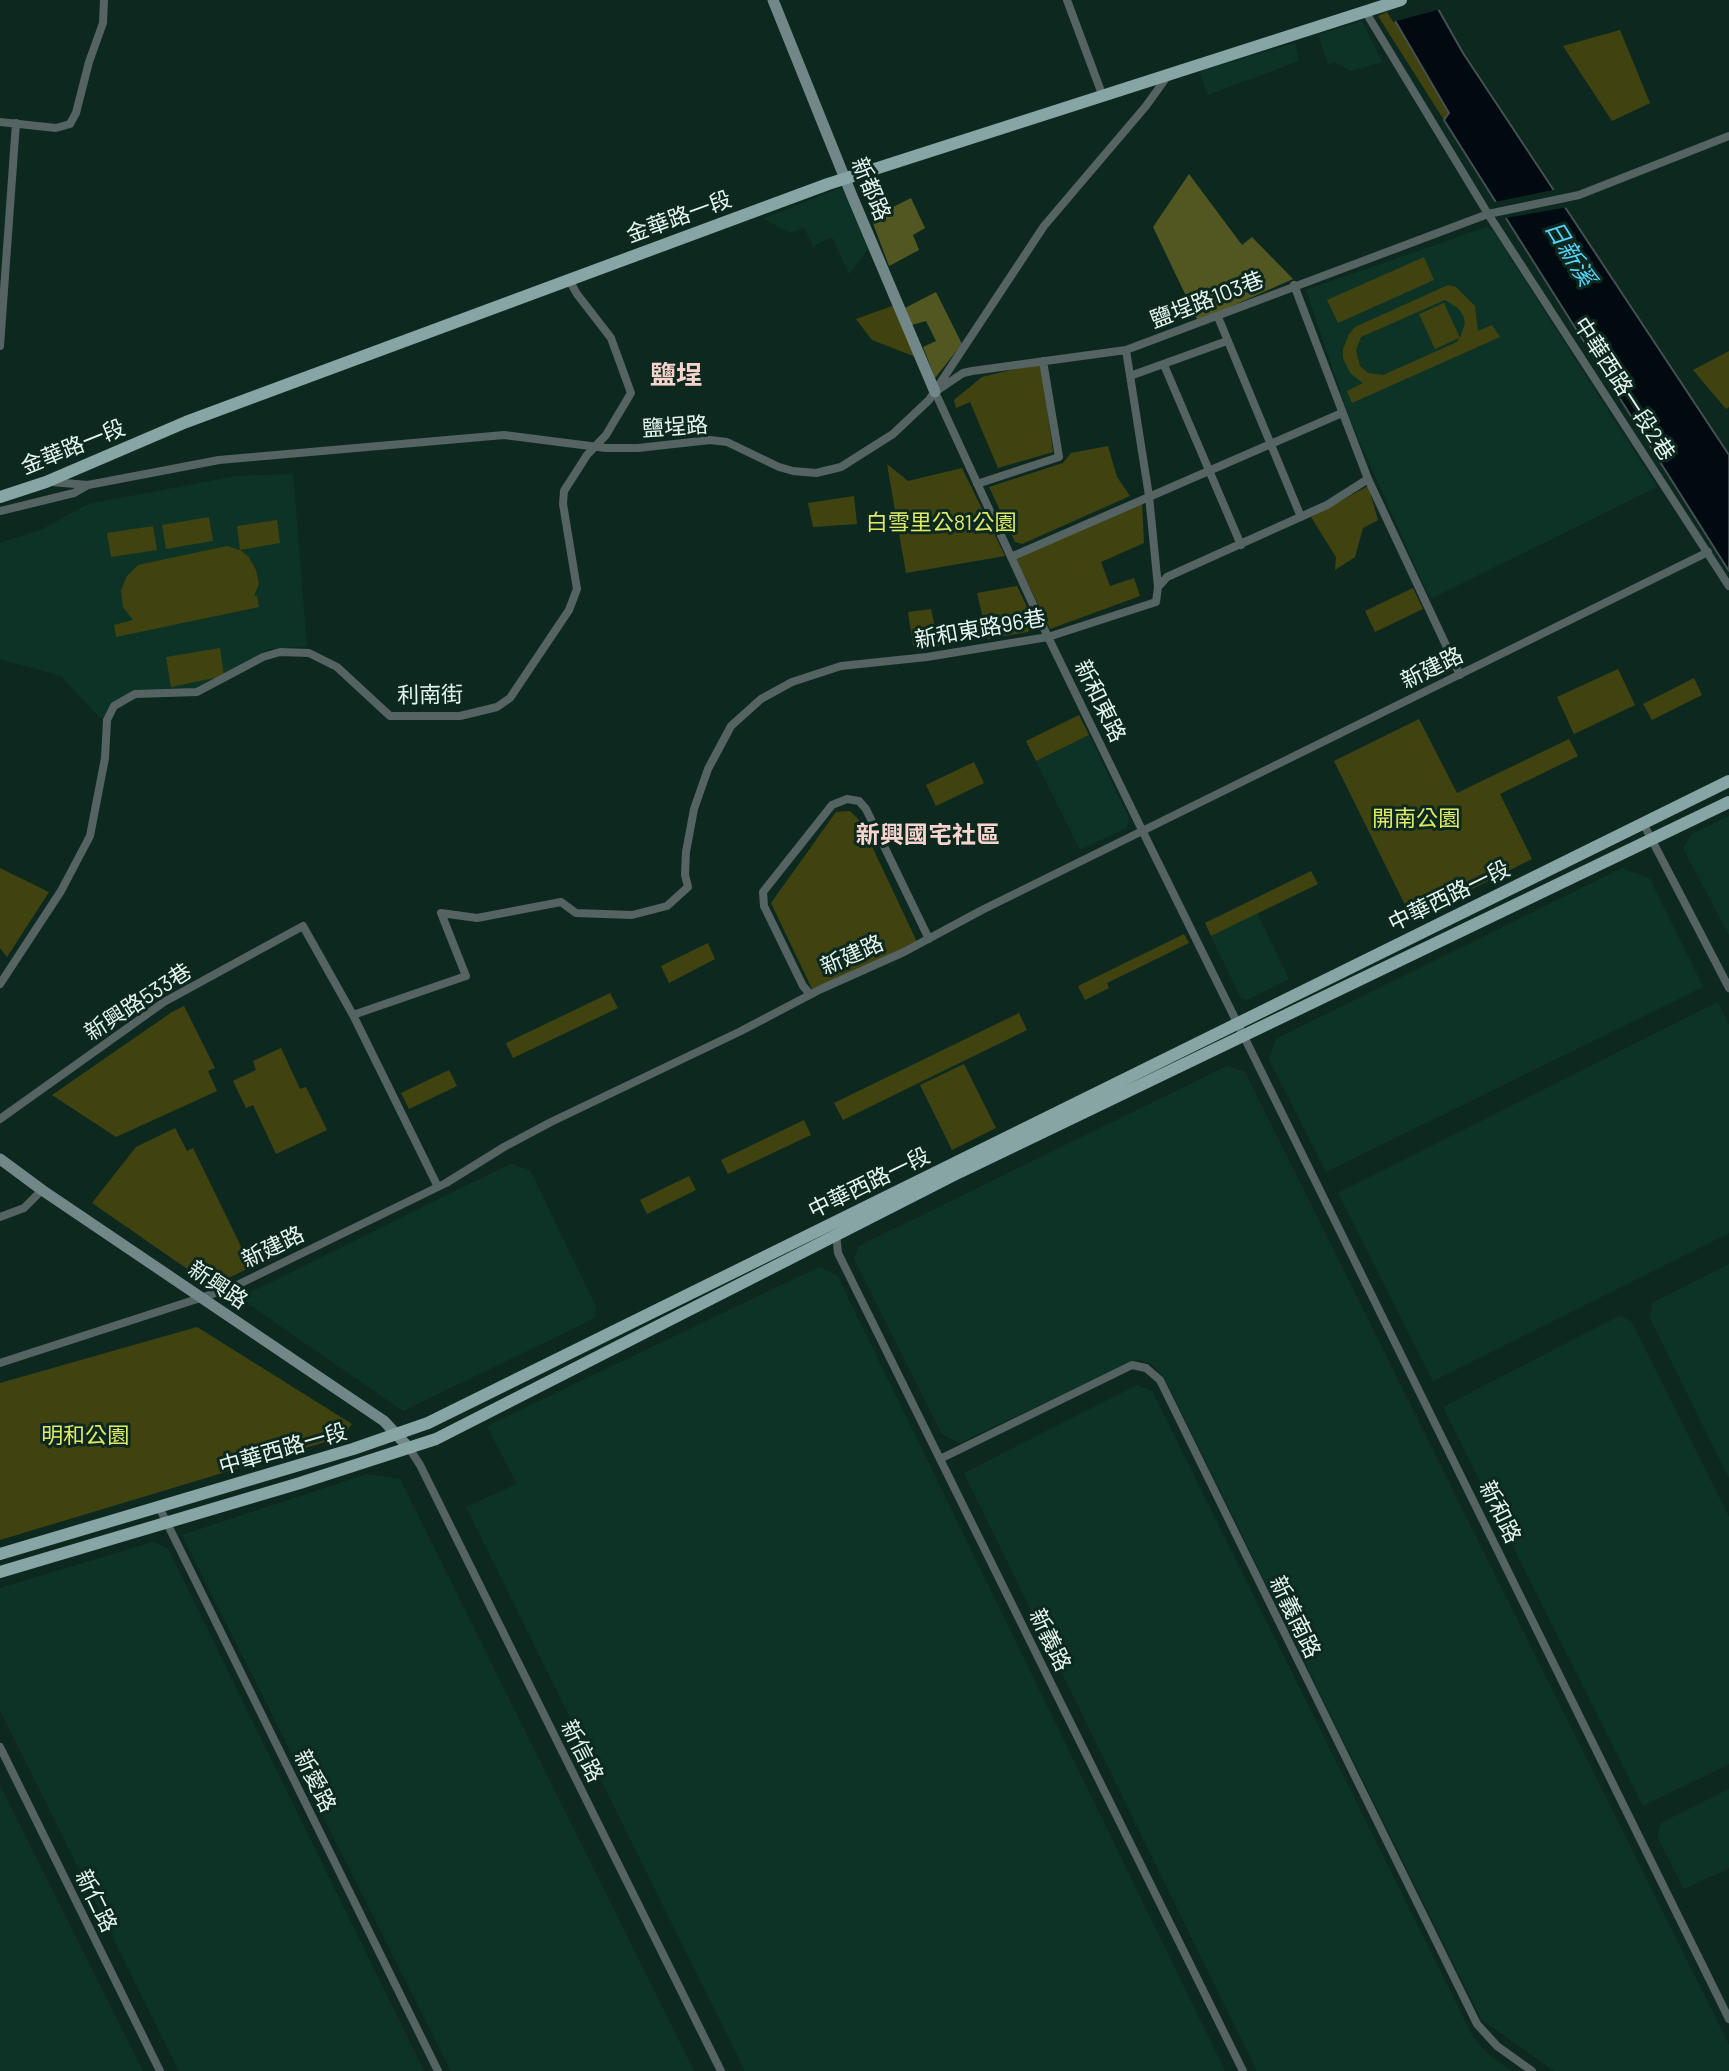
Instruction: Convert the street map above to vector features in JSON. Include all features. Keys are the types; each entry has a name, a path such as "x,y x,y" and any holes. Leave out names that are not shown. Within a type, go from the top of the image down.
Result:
{"main road":[{"name":"金華路一段","path":"0,497 46,482 186,422 845,178 1401,0"},
{"name":"中華西路一段","path":"0,1554 397,1436 1729,781"},
{"name":"中華西路一段","path":"0,1572 436,1439 960,1172 1729,802"}],"street":[{"path":"0,122 56,128 70,124 103,23 104,0"},
{"name":"新都路","path":"773,0 935,392"},
{"path":"1067,0 1102,94"},
{"name":"中華西路一段2巷","path":"1365,11 1729,586"},
{"name":"鹽埕路","path":"46,482 88,485 219,460 504,435 638,448 710,440 727,442 779,467 816,473 841,467 903,425 935,392 1044,226 1146,106 1169,73"},
{"path":"0,346 16,123"},
{"name":"鹽埕路103巷","path":"935,392 963,373 1126,350 1491,213 1579,195 1729,136"},
{"name":"利南街","path":"0,984 61,891 90,836 105,758 107,720 114,706 135,694 197,692 263,657 280,652 309,653 337,667 390,716 460,716 506,702 569,610 577,589 563,504 564,491 606,435 631,393 611,338 569,280"},
{"path":"1294,285 1368,479 1460,675"},
{"path":"1218,317 1301,517"},
{"name":"鹽埕路103巷","path":"1130,376 1227,341"},
{"path":"1126,350 1149,496 1158,587"},
{"path":"977,484 1059,457 1043,361"},
{"path":"1164,365 1241,545"},
{"name":"新和東路","path":"935,392 1048,637 1238,1023"},
{"path":"1011,557 1342,413"},
{"path":"1158,587 1167,577 1327,505 1368,479"},
{"name":"鹽埕路","path":"0,511 74,493 88,485"},
{"name":"新建路","path":"0,1363 231,1288 438,1187 551,1122 929,939 1708,552"},
{"name":"新和東路96巷","path":"353,1015 466,976 441,913 477,918 561,902 576,913 632,915 667,906 688,887 685,875 694,809 708,769 731,726 761,699 792,682 841,666 927,657 1048,637 1156,602 1158,587"},
{"path":"810,994 803,986 764,906 763,892 832,805 847,799 859,801 866,809 929,939"},
{"path":"1643,823 1729,988"},
{"name":"新興路533巷","path":"0,1119 164,1002 303,926 353,1015"},
{"path":"353,1015 438,1187"},
{"name":"新和路","path":"1238,1023 1729,2019"},
{"name":"新興路","path":"0,1159 384,1421 409,1448"},
{"path":"0,1217 24,1208 42,1190"},
{"name":"新義路","path":"837,1221 838,1253 1243,2071"},
{"name":"新義南路","path":"940,1459 1132,1365 1146,1368 1160,1380 1477,2024 1497,2046 1532,2071"},
{"name":"新信路","path":"409,1448 721,2071"},
{"name":"新愛路","path":"159,1507 438,2071"},
{"name":"新仁路","path":"0,1747 160,2071"}],"shaded area":[{"path":"1362,21 1382,62 1350,71 1335,62 1328,64 1318,35"},
{"path":"1295,43 1299,61 1207,95 1200,71"},
{"path":"842,187 868,249 849,274 832,237 813,246 804,227 790,233 764,219"},
{"path":"1487,227 1493,231 1657,487 1430,599 1351,422 1306,290"},
{"path":"293,474 307,646 269,649 202,688 143,692 115,707 106,720 99,717 61,676 0,659 0,543 43,529 88,504 237,476"},
{"path":"1089,735 1129,818 1126,828 1080,850 1036,761"},
{"path":"1729,816 1729,935 1683,848 1692,834"},
{"path":"1622,868 1650,879 1703,987 1326,1172 1269,1059 1276,1039"},
{"path":"1257,913 1289,979 1247,1000 1241,998 1211,936"},
{"path":"1718,1002 1729,1025 1729,1233 1433,1381 1338,1193"},
{"path":"1227,1066 1245,1072 1729,2045 1729,2071 1554,2071 1481,2019 1164,1377 1152,1364 1137,1359 959,1443 942,1434 854,1259 859,1246"},
{"path":"510,1164 530,1170 596,1307 595,1318 403,1411 247,1303 245,1295"},
{"path":"1729,1264 1729,1478 1650,1318 1652,1303"},
{"path":"819,1267 837,1275 1225,2071 745,2071 466,1507 517,1484 487,1426"},
{"path":"1619,1316 1631,1321 1729,1517 1729,1764 1643,1806 1443,1407"},
{"path":"1137,1385 1152,1391 1473,2037 1488,2054 1511,2071 1257,2071 964,1473"},
{"path":"367,1474 400,1479 694,2071 451,2071 182,1535"},
{"path":"153,1542 168,1549 424,2071 179,2071 0,1710 0,1588"},
{"path":"0,1785 143,2071 0,2071"},
{"path":"1729,1789 1729,1868 1684,1889 1657,1836 1661,1823"}],"green space":[{"path":"1389,11 1449,113 1444,120 1378,16"},
{"path":"1620,30 1650,103 1612,121 1563,46"},
{"path":"1189,174 1242,245 1252,237 1293,279 1198,321 1153,227"},
{"path":"911,198 925,228 913,235 919,250 889,266 871,218"},
{"path":"1424,257 1434,280 1338,323 1327,300"},
{"path":"1448,285 1456,287 1475,306 1478,331 1492,325 1500,337 1352,403 1347,391 1363,383 1350,373 1343,358 1343,349 1355,327","holes":["1445,300 1458,308 1465,323 1460,338 1444,303 1419,314 1435,349 1459,338 1457,342 1383,375 1368,373 1360,366 1356,350 1361,337"]},
{"path":"936,292 962,344 935,378 923,347 936,341 926,321 912,325 905,308"},
{"path":"895,305 916,357 872,340 856,319"},
{"path":"1729,351 1729,407 1726,409 1693,370"},
{"path":"1041,363 1053,452 998,468 970,402 956,408 954,400 982,377"},
{"path":"1108,446 1117,477 1130,496 1022,544 1015,542 989,487 1063,463 1071,453"},
{"name":"白雪里公81公園","path":"887,464 908,481 962,468 1005,556 906,573"},
{"path":"1368,486 1378,520 1363,528 1355,557 1335,570 1336,557 1311,517"},
{"path":"854,496 857,524 813,527 808,503"},
{"path":"1142,503 1144,543 1101,562 1110,586 1134,578 1140,596 1050,629 1015,557"},
{"path":"209,517 213,541 166,549 162,525"},
{"path":"277,520 280,543 240,550 237,526"},
{"path":"153,526 157,550 111,557 107,533"},
{"path":"227,546 248,556 256,570 259,584 254,596 257,596 259,607 116,637 114,625 133,620 123,607 121,590 127,576 138,565"},
{"path":"1017,586 1034,622 1028,632 988,639 977,593"},
{"path":"1413,588 1423,609 1375,632 1365,611"},
{"path":"931,609 939,646 920,649 913,645 908,612"},
{"path":"220,648 224,676 171,687 166,657"},
{"path":"1618,669 1635,705 1574,734 1557,697"},
{"path":"1694,678 1702,695 1652,720 1643,704"},
{"path":"1079,715 1089,735 1036,761 1026,741"},
{"name":"開南公園","path":"1419,719 1457,793 1569,739 1578,756 1500,794 1532,859 1412,919 1334,761"},
{"path":"974,762 984,783 936,806 926,785"},
{"path":"850,811 860,821 917,942 813,991 771,903 836,812"},
{"path":"0,868 49,892 7,957 0,948"},
{"path":"1311,871 1318,884 1211,936 1205,923"},
{"path":"1184,934 1189,943 1107,983 1109,988 1085,1000 1078,986"},
{"path":"708,943 715,959 669,983 661,966"},
{"path":"610,993 618,1008 513,1058 506,1043"},
{"path":"184,1006 215,1068 208,1071 217,1091 116,1137 52,1095 172,1012"},
{"path":"1019,1013 1027,1030 843,1120 834,1103"},
{"path":"281,1048 300,1089 306,1087 327,1130 276,1154 253,1105 246,1108 233,1081 256,1070 253,1061"},
{"path":"964,1064 996,1128 952,1150 920,1085"},
{"path":"449,1070 457,1086 409,1109 401,1093"},
{"path":"804,1120 811,1135 728,1174 721,1160"},
{"path":"175,1128 187,1151 193,1148 251,1267 212,1286 92,1203 136,1147"},
{"path":"689,1176 696,1190 647,1214 640,1200"},
{"name":"明和公園","path":"197,1327 352,1424 342,1437 0,1540 0,1383"}],"water":[{"name":"日新溪","path":"1383,0 1433,0 1463,53 1729,455 1729,571 1444,120 1449,113"}],"pier":[{"path":"1380,0 1435,0 1441,9 1393,22"},
{"path":"1558,189 1569,207 1500,219 1490,203"}],"district":[{"name":"鹽埕","path":"676,375"},
{"name":"新興國宅社區","path":"928,835"}]}
